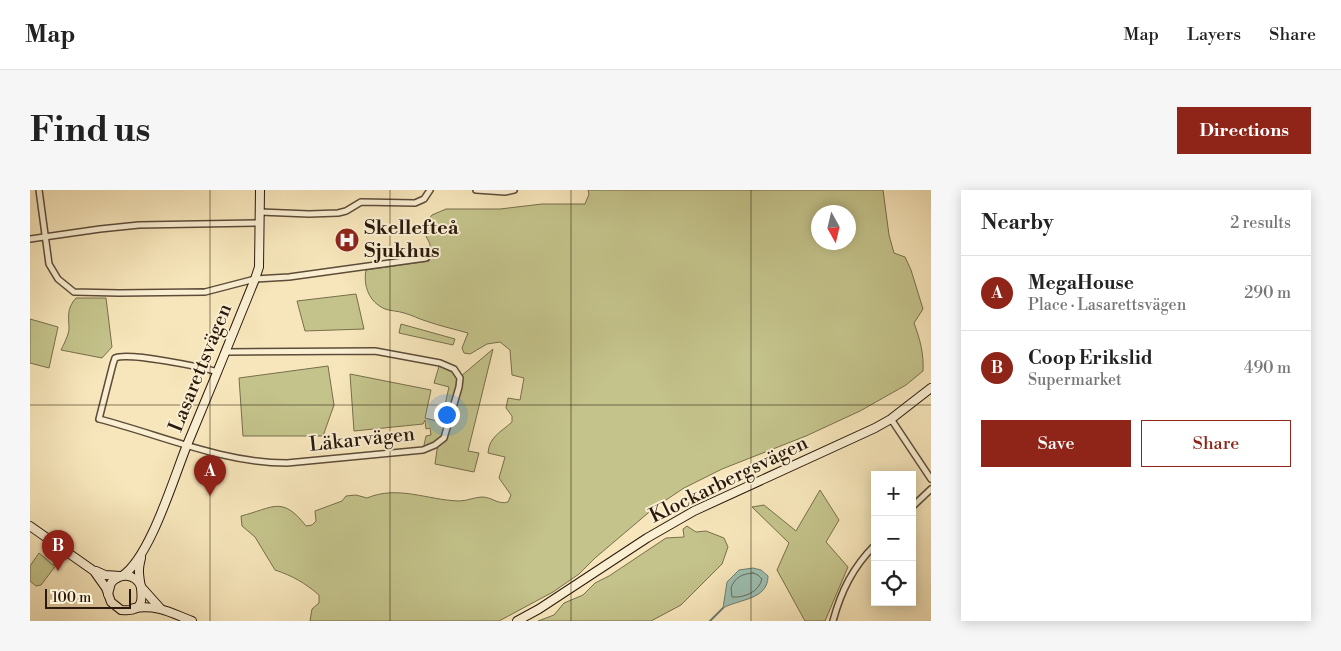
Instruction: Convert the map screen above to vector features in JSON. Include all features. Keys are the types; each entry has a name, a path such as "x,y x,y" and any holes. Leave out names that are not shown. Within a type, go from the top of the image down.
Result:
{"main road":[{"name":"Lasarettsvägen","path":"121,576 134,566 163,507 255,279 259,267 260,190"},
{"name":"Klockarbergsvägen","path":"517,621 539,610 647,538 694,511 806,461 891,419 931,388"},
{"path":"30,526 94,571 102,579 111,602 117,608 127,610 148,606 160,608 192,621"},
{"name":"Lasarettsvägen","path":"142,587 139,569 143,551"},
{"path":"94,571 105,575 132,577 137,580 160,608"},
{"path":"108,594 111,583 121,576"},
{"path":"134,608 141,601 142,587"}],"street":[{"path":"40,190 49,264 58,280 74,292 118,294 205,292 255,279 289,277 426,258"},
{"path":"260,212 338,213 346,211 361,202 415,203 424,199 430,190"},
{"path":"476,190 505,192 514,190"},
{"path":"30,239 139,225 260,223"},
{"name":"Läkarvägen","path":"188,444 266,463 288,463 423,450 435,445 444,438 459,387 460,378 454,369 440,363 395,353 356,350 226,352"},
{"path":"188,444 99,419 115,358 119,356 140,358 218,372"},
{"path":"891,419 931,478"},
{"path":"916,503 931,489"},
{"path":"833,621 847,580 871,550"}],"shaded area":[{"path":"588,190 883,190 889,235 894,253 905,257 923,309 914,323 921,347 923,371 906,385 860,411 806,436 722,469 684,488 654,508 579,574 553,592 499,621 310,621 312,609 319,603 319,595 298,580 275,570 255,537 242,526 241,516 269,507 283,507 298,516 306,526 312,525 316,521 315,511 342,501 346,496 356,495 367,498 379,494 401,493 459,501 482,497 504,503 508,502 511,495 499,478 505,457 488,453 493,439 512,422 512,416 506,408 508,398 520,400 524,378 512,375 510,350 500,342 487,344 470,354 464,353 462,348 468,333 379,306 371,298 366,288 366,270 429,261 430,244 426,236 425,224 432,215 446,209 500,209 542,204 585,204 589,194"},
{"path":"356,294 364,329 305,331 297,301"},
{"path":"76,298 106,298 112,347 102,358 61,350 69,330 69,310"},
{"path":"30,319 58,327 49,368 30,363"},
{"path":"401,324 455,339 453,345 399,333"},
{"path":"493,349 468,451 479,453 474,472 435,464 438,443 423,450 426,436 431,435 430,428 426,429 425,420 423,424 354,431 350,374 431,390 425,418 441,422 449,387 434,383 440,363 454,369 460,377"},
{"path":"328,366 334,405 323,436 243,436 239,378"},
{"path":"820,490 839,520 826,542 848,567 825,621 805,621 777,570 789,543 752,507 764,505 796,531"},
{"path":"687,526 696,532 706,531 724,538 728,547 722,564 681,605 651,621 538,621 554,615 564,603 583,595 595,583 609,576 666,538 684,537 683,529"},
{"path":"39,553 53,565 57,564 41,585 36,586 30,581 30,566"}],"water":[{"path":"753,568 761,570 768,576 767,584 763,590 751,598 723,608 727,582 739,570"}],"waterway":[{"path":"710,621 723,608"}],"place":[{"name":"Skellefteå Sjukhus","path":"347,240"},
{"name":"MegaHouse","path":"210,496"},
{"name":"Coop Erikslid","path":"58,571"}]}
